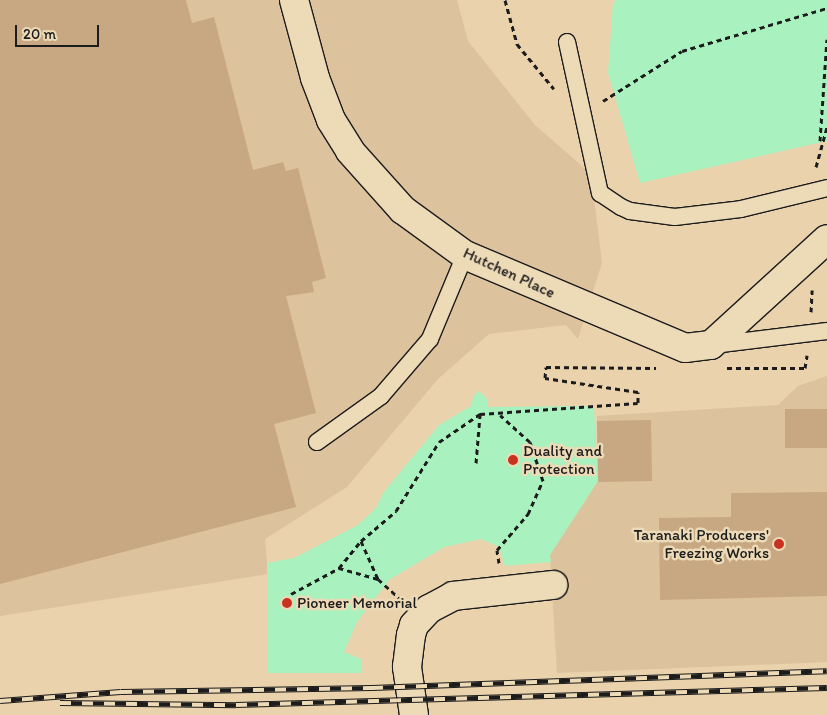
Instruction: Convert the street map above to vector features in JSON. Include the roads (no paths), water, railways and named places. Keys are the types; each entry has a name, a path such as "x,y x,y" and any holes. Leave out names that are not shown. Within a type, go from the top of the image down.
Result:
{"street":[{"name":"Hutchen Place","path":"294,0 315,78 331,120 350,152 403,210 465,254 685,348 711,345"},
{"path":"711,345 820,245"},
{"path":"414,715 407,667 414,626 439,602 453,596 553,586"}],"lane":[{"path":"567,42 600,193 630,211 675,217 742,209 811,194 827,188"},
{"path":"317,442 381,396 430,339 465,254"},
{"name":"Hutchen Place","path":"711,345 827,332"}],"railway":[{"path":"0,701 121,692 372,688 827,671"},
{"path":"60,703 236,705 827,688"}],"place":[{"name":"Duality and Protection","path":"513,460"},
{"name":"Taranaki Producers' Freezing Works","path":"779,544"},
{"name":"Pioneer Memorial","path":"287,603"}]}
